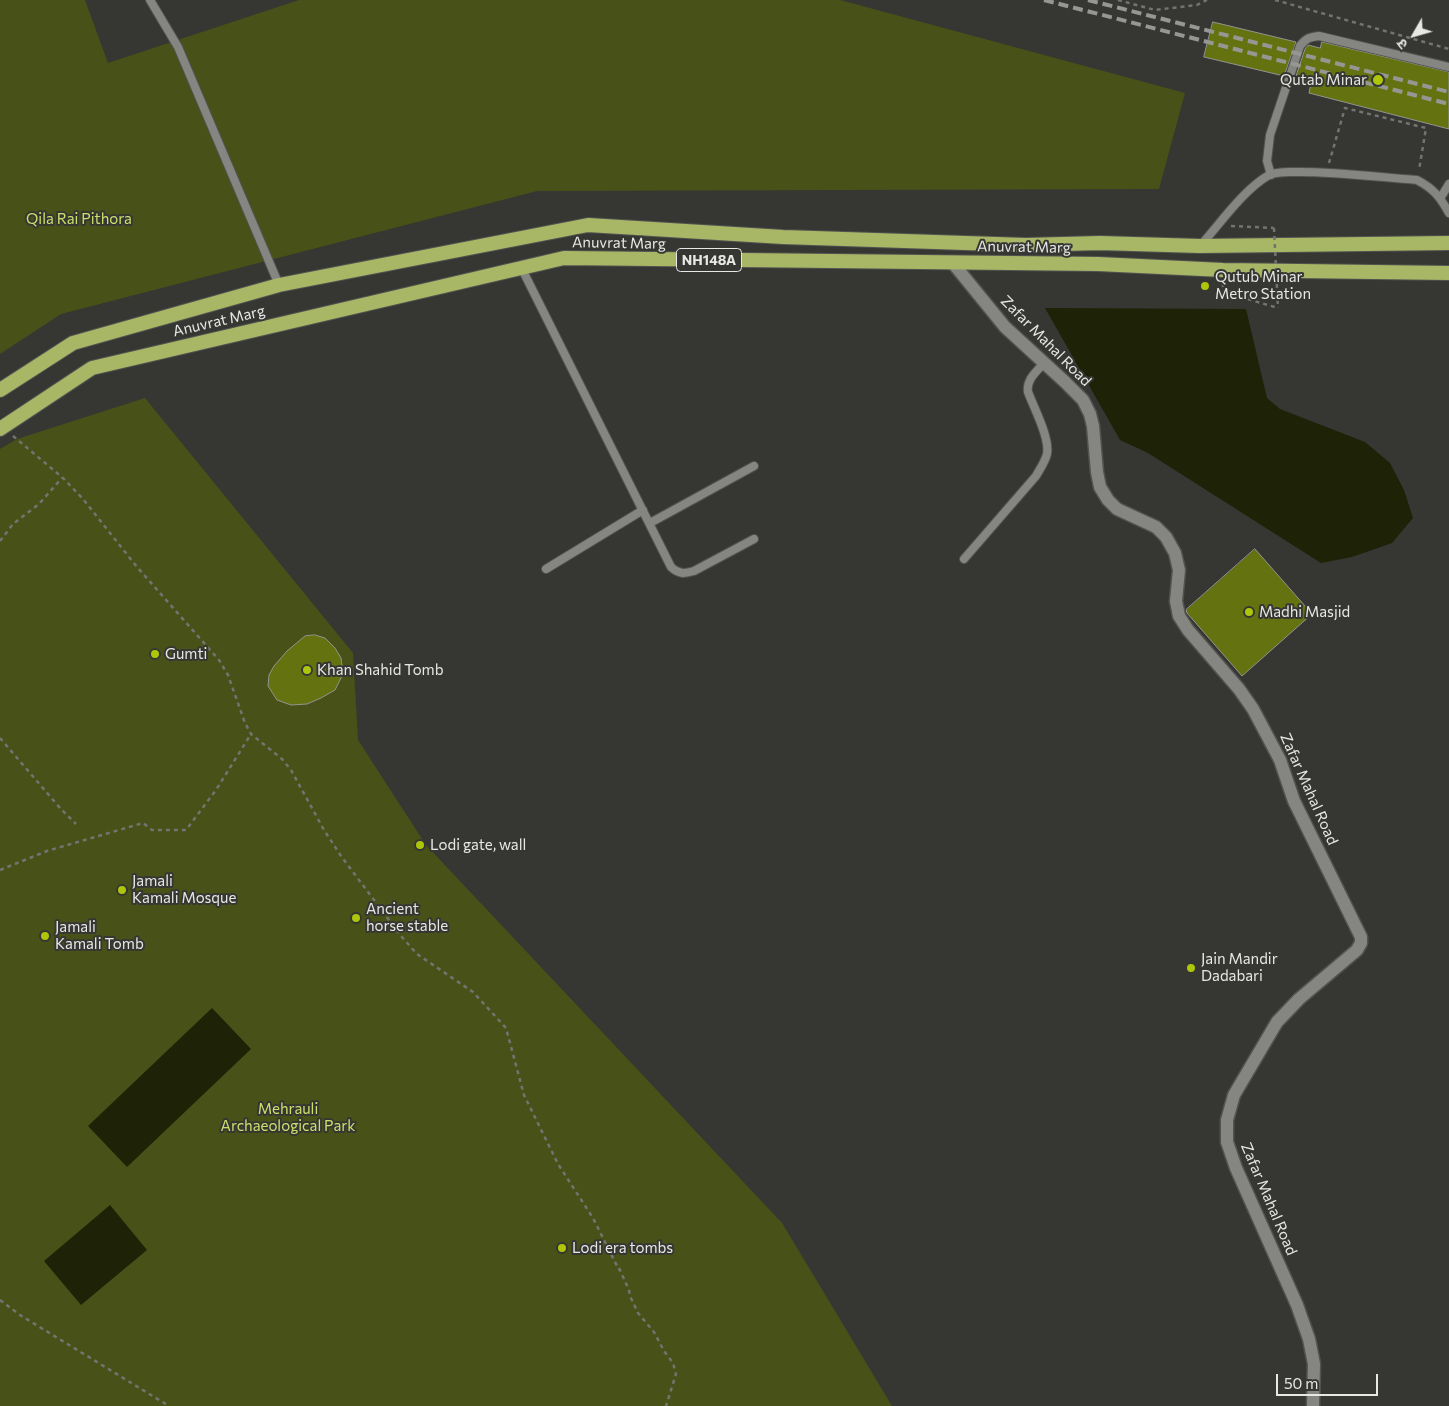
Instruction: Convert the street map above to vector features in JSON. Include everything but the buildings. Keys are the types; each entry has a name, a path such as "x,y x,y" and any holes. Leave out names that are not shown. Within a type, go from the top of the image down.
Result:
{"highway":[{"name":"Anuvrat Marg","path":"0,390 73,343 279,286 588,225 783,237 1026,245 1100,243 1200,246 1449,243"},
{"name":"Anuvrat Marg","path":"1,428 92,368 564,258 1098,264 1223,270 1449,273"}],"street":[{"name":"Zafar Mahal Road","path":"952,262 1005,327 1083,400 1094,426 1097,472 1100,487 1108,500 1117,508 1156,527 1166,537 1175,553 1179,570 1176,601 1179,616 1188,630 1239,689 1253,709 1280,760 1294,801 1361,937 1362,943 1357,950 1304,994 1277,1022 1234,1095 1227,1120 1227,1142 1236,1168 1297,1305 1309,1339 1314,1364 1312,1406"}],"lane":[{"path":"150,0 178,47 279,286"},
{"path":"1270,175 1267,161 1270,135 1300,46 1304,40 1318,36 1449,67"},
{"path":"1200,246 1243,197 1270,175 1288,172 1327,172 1417,180 1441,197 1449,213"},
{"path":"1441,197 1449,184"},
{"path":"521,267 670,567 676,572 684,574 694,571 754,539"},
{"path":"964,559 1036,476 1045,461 1047,442 1026,386 1044,363"},
{"path":"650,524 754,466"},
{"path":"546,568 643,510"}],"path":[{"path":"1118,0 1155,10 1197,5 1207,0"},
{"path":"1275,0 1449,49"},
{"path":"1327,172 1345,108 1426,128 1417,180"},
{"path":"1225,226 1274,228 1278,308 1234,295"},
{"path":"1,428 62,478 83,499 137,568 219,660 228,675 245,723 251,734 282,758 291,770 333,843 401,936 417,954 473,992 506,1028 524,1095 558,1164 593,1218 619,1270"},
{"path":"0,540 13,524 38,504 62,478"},
{"path":"0,870 47,850 144,823 152,830 186,830 216,790 251,734"},
{"path":"0,738 76,824"},
{"path":"615,1262 630,1290 630,1296 638,1313 654,1332 673,1363 676,1374 666,1406"},
{"path":"0,1300 20,1315 169,1406"}],"green space":[{"name":"Qila Rai Pithora","path":"0,0 85,0 108,63 299,0 840,0 1185,93 1159,189 537,191 61,314 0,354"},
{"name":"Mehrauli Archaeological Park","path":"145,398 353,653 358,740 426,845 782,1223 892,1406 0,1406 0,449 17,439"}],"shaded area":[{"path":"1045,308 1246,309 1267,398 1280,409 1365,442 1390,463 1404,490 1413,518 1392,543 1352,557 1321,563 1148,453 1120,440"},
{"path":"212,1008 251,1049 127,1167 88,1126"},
{"path":"110,1205 147,1250 81,1305 44,1261"}],"railway":[{"path":"1044,0 1449,104"},
{"path":"1088,0 1449,92"}],"place":[{"name":"Qutab Minar","path":"1378,80"},
{"name":"Qutub Minar Metro Station","path":"1205,286"},
{"name":"Madhi Masjid","path":"1249,612"},
{"name":"Gumti","path":"155,654"},
{"name":"Khan Shahid Tomb","path":"307,670"},
{"name":"Lodi gate, wall","path":"420,845"},
{"name":"Jamali Kamali Mosque","path":"122,890"},
{"name":"Ancient horse stable","path":"356,918"},
{"name":"Jamali Kamali Tomb","path":"45,936"},
{"name":"Jain Mandir Dadabari","path":"1191,968"},
{"name":"Lodi era tombs","path":"562,1248"}]}
